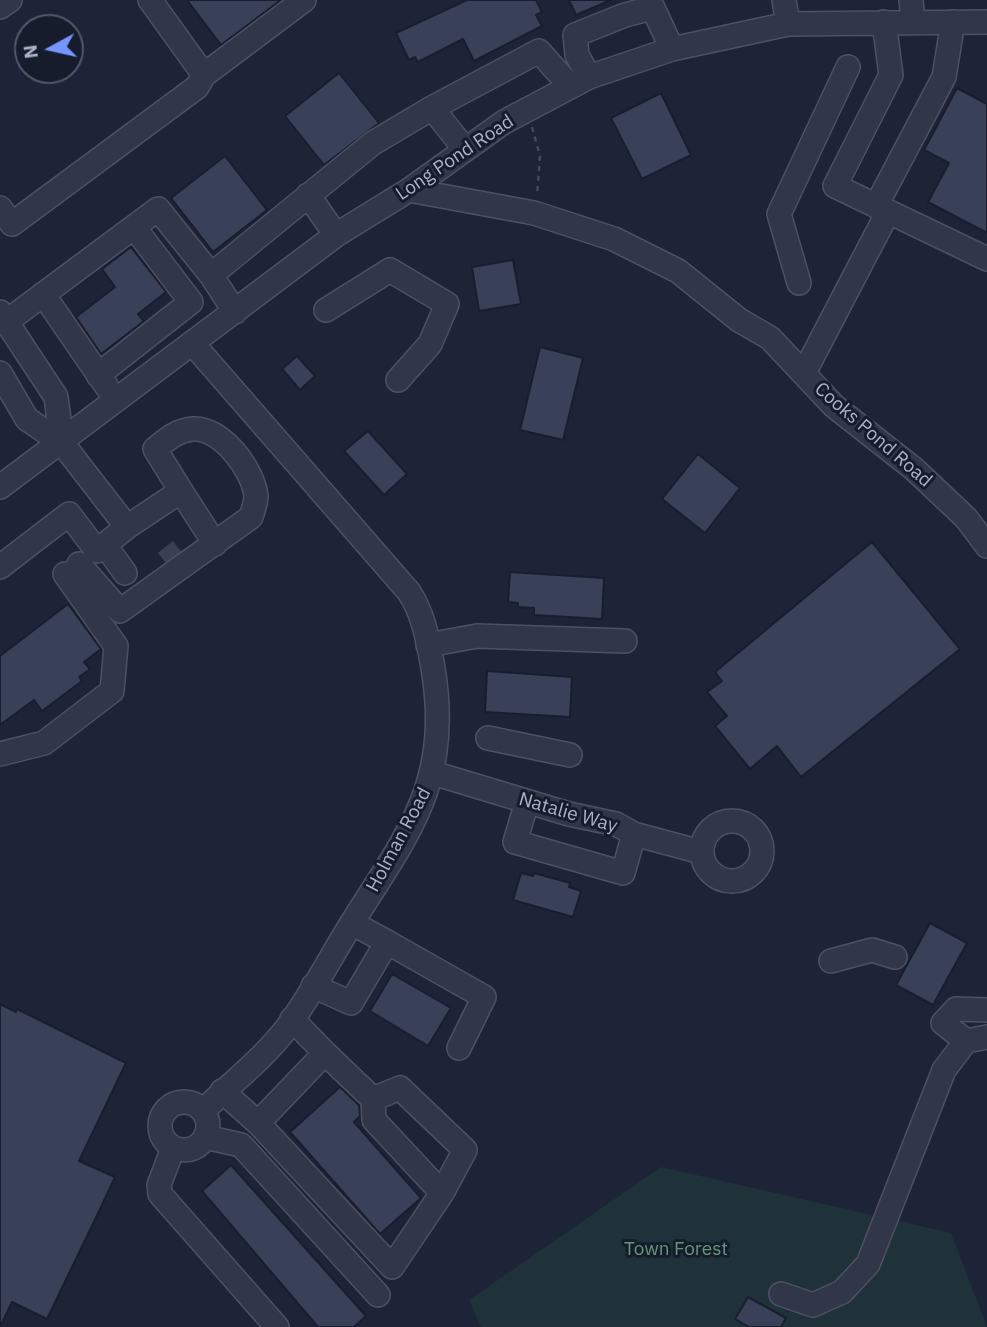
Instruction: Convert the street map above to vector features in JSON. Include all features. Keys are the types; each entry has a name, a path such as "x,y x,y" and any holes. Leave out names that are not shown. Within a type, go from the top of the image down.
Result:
{"street":[{"path":"0,7 10,0"},
{"path":"150,0 204,75"},
{"path":"0,208 12,224 197,87 204,75 304,0"},
{"path":"784,0 788,24"},
{"path":"580,82 575,35 625,15 656,4 672,49"},
{"name":"Long Pond Road","path":"0,487 336,236 409,190 464,148 524,111 580,82 672,49 788,24 884,22 912,11 969,17"},
{"path":"804,373 944,77 969,17"},
{"path":"884,22 891,75 835,186 987,259"},
{"path":"211,275 373,143 539,51 580,82"},
{"path":"799,283 779,214 848,67"},
{"path":"432,108 464,148"},
{"name":"Cooks Pond Road","path":"409,190 534,213 614,239 670,266 739,320 770,338 834,406 914,469 966,518 987,546"},
{"path":"308,195 336,236"},
{"path":"62,443 56,397 3,317 43,294 158,209 211,275 235,312"},
{"path":"98,375 191,303 134,227"},
{"path":"326,310 390,270 447,304 430,344 398,380"},
{"path":"43,294 117,401"},
{"path":"155,331 174,359"},
{"name":"Holman Road","path":"193,344 396,575 417,604 428,645 438,717 433,774 407,834 292,1019 263,1054 203,1111"},
{"path":"0,373 27,419 62,443 127,527"},
{"path":"0,754 44,743 112,691 120,611 212,546 251,517 256,496 251,481 224,442 209,431 192,429 172,435 155,449 212,546"},
{"path":"0,567 69,514 97,551 181,491"},
{"path":"158,584 157,568 173,556 191,544 212,546"},
{"path":"105,545 125,573"},
{"path":"116,646 72,569 120,611"},
{"path":"428,645 477,636 625,641"},
{"path":"488,738 570,755"},
{"name":"Natalie Way","path":"433,774 527,802 616,824 634,834 701,852"},
{"path":"527,802 515,842 624,873 634,834"},
{"path":"352,923 484,997 459,1048"},
{"path":"313,986 351,1003 387,942"},
{"path":"831,961 872,950 895,957"},
{"path":"781,1294 813,1305 842,1292 868,1264 944,1070 976,1039 943,1023 956,1009 987,1010"},
{"path":"292,1019 373,1099 374,1120 442,1193"},
{"path":"258,1123 325,1053"},
{"path":"222,1091 258,1123 392,1267 442,1193 465,1150 400,1088 373,1099"},
{"path":"181,1102 197,1105 203,1111 208,1124 205,1138 194,1149 173,1148 160,1132 160,1120 166,1110 181,1102"},
{"path":"205,1138 241,1145 378,1295"},
{"path":"173,1148 159,1185 160,1194 277,1327"}],"path":[{"path":"524,111 540,156 540,184 534,213"}],"green space":[{"name":"Town Forest","path":"661,1167 951,1233 987,1327 481,1327 469,1300"}],"building":[{"path":"187,0 281,0 221,45"},
{"path":"467,0 536,0 542,12 536,15 542,26 474,61 463,39 418,62 415,57 409,60 396,33"},
{"path":"569,0 611,0 576,15"},
{"path":"339,73 379,123 324,165 285,116"},
{"path":"957,88 987,104 987,233 928,202 949,163 924,150"},
{"path":"661,93 691,155 642,179 611,118"},
{"path":"225,156 267,210 213,252 171,198"},
{"path":"131,247 166,292 138,314 144,321 101,354 76,317 115,287 102,269"},
{"path":"513,260 521,304 479,311 472,267"},
{"path":"540,347 583,358 563,440 520,430"},
{"path":"297,356 315,376 300,390 282,369"},
{"path":"368,431 407,474 384,495 344,451"},
{"path":"698,454 740,488 705,533 662,499"},
{"path":"872,542 960,649 801,777 777,746 750,769 715,726 727,716 707,692 722,681 715,672"},
{"path":"510,572 604,578 602,619 534,615 534,608 518,607 518,603 508,602"},
{"path":"68,604 101,649 84,662 90,669 79,677 82,681 42,711 34,700 0,725 0,656"},
{"path":"487,671 572,677 570,717 485,712"},
{"path":"521,873 533,876 534,873 570,883 569,887 581,891 573,917 513,900"},
{"path":"930,923 967,943 933,1005 896,985"},
{"path":"392,974 451,1008 428,1046 370,1011"},
{"path":"0,1004 16,1012 17,1009 126,1063 79,1161 115,1177 102,1205 47,1319 12,1302 0,1327"},
{"path":"340,1087 359,1105 360,1116 354,1122 421,1198 380,1234 290,1132"},
{"path":"231,1165 366,1316 354,1327 318,1327 202,1191"},
{"path":"748,1297 786,1318 781,1327 749,1327 735,1319"}],"tunnel":[{"path":"165,562 180,550"}]}
